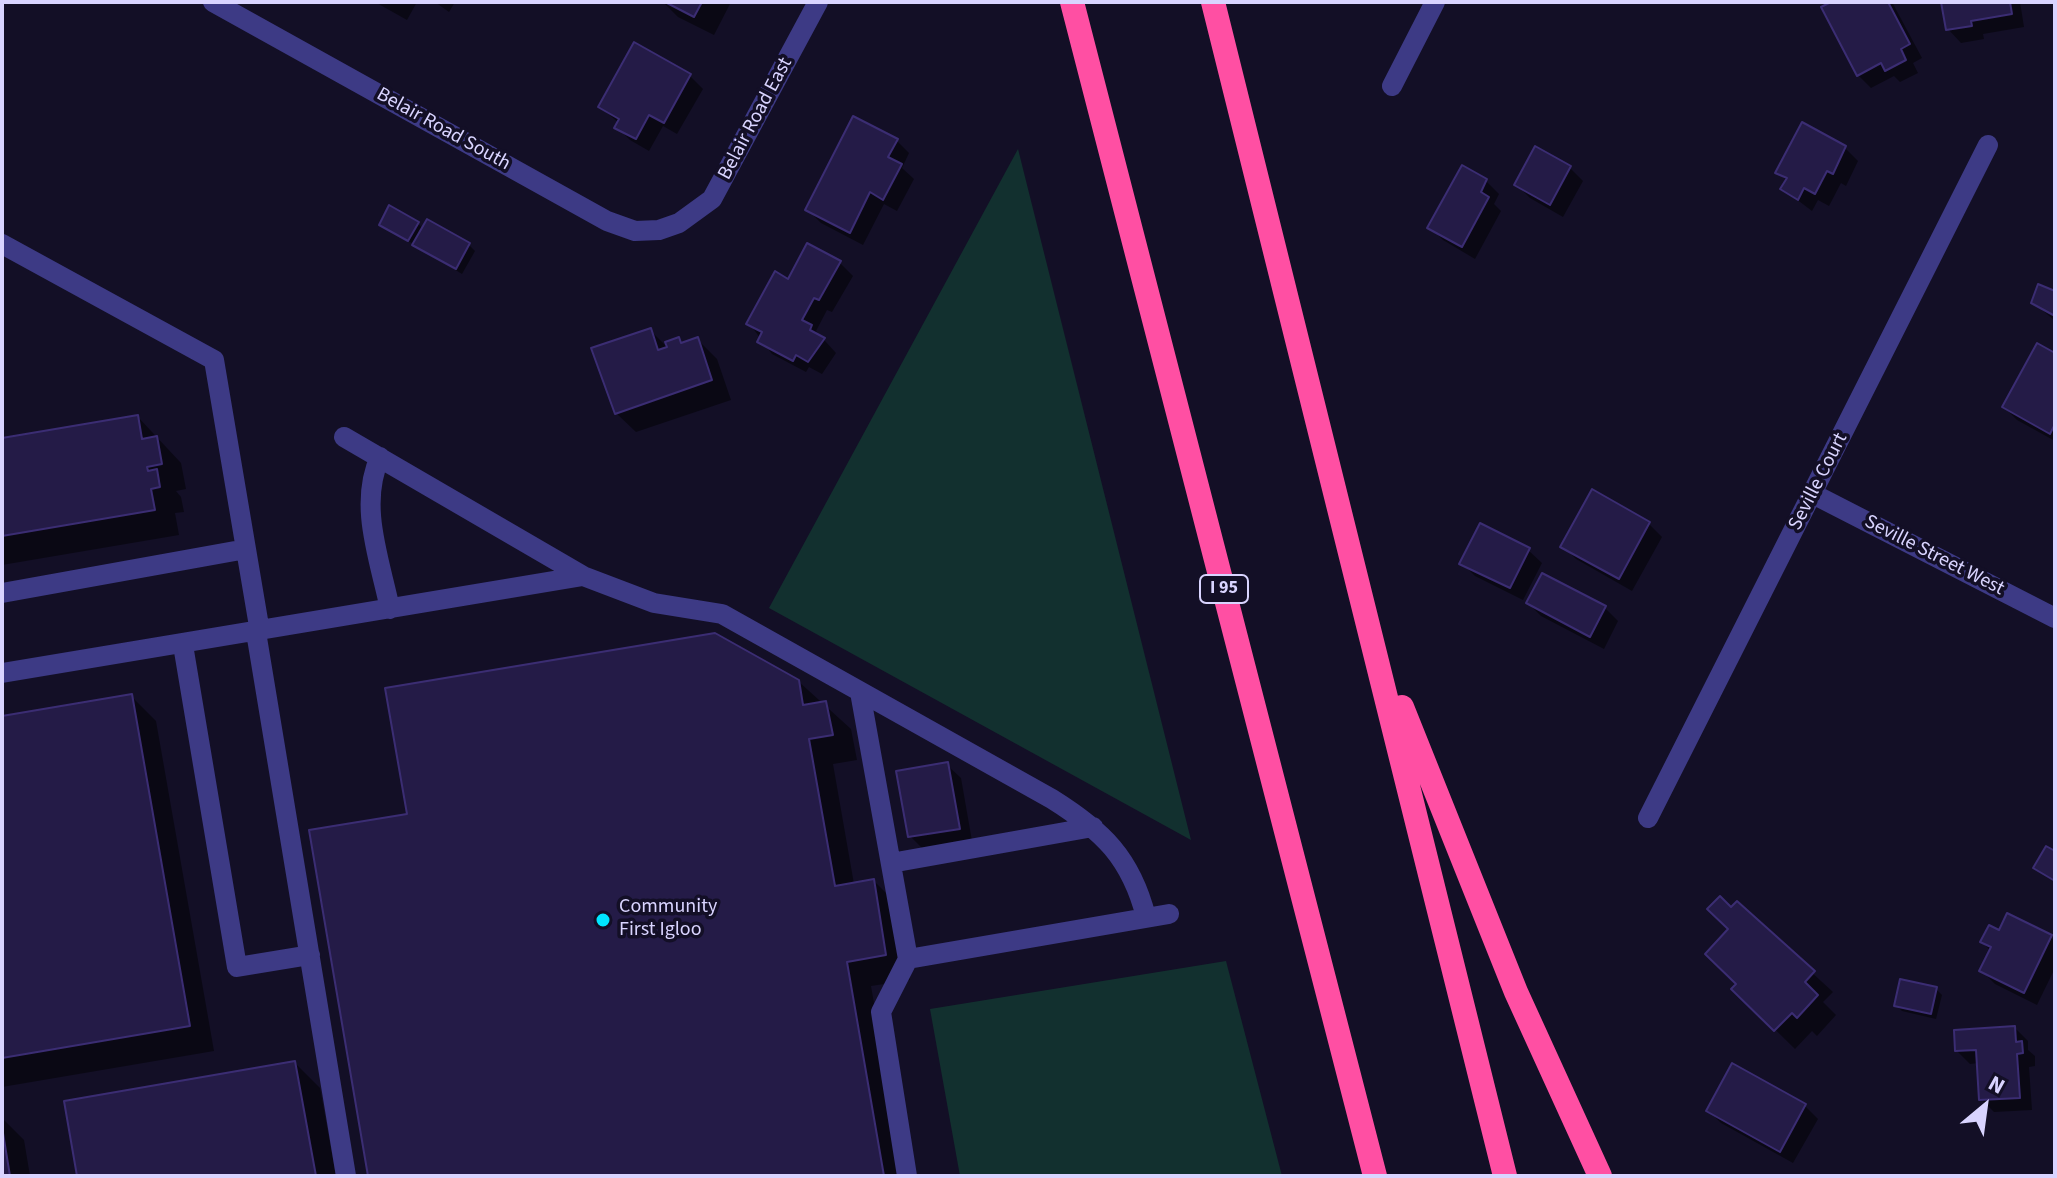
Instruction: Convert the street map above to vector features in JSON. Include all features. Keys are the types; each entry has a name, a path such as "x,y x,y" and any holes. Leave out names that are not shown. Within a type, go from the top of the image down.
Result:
{"highway":[{"name":"I 95","path":"1072,2 1375,1176"},
{"path":"1213,2 1505,1176"},
{"path":"1368,624 1516,992 1600,1176"}],"street":[{"name":"Belair Road East","path":"679,223 712,199 818,2"},
{"path":"1392,86 1435,2"},
{"name":"Belair Road South","path":"222,4 607,221 647,232 679,223"},
{"name":"Seville Court","path":"1648,818 1988,145"},
{"path":"2,244 214,360 346,1176"},
{"path":"344,437 583,576 654,603 722,614 1052,799 1093,827 1132,872 1146,917"},
{"path":"380,457 370,482 369,504 390,609"},
{"name":"Seville Street West","path":"1813,494 2055,618"},
{"path":"2,593 246,549"},
{"path":"2,673 583,576"},
{"path":"183,645 237,967 310,955"},
{"path":"860,692 908,959 881,1012 907,1176"},
{"path":"891,863 1093,827"},
{"path":"908,959 1169,914"}],"green space":[{"path":"1018,149 1191,840 769,608"},
{"path":"1226,961 1282,1176 960,1176 930,1009"}],"building":[{"path":"665,2 702,2 694,17"},
{"path":"1831,2 1888,2 1910,44 1901,49 1906,60 1885,71 1881,63 1857,76 1821,7"},
{"path":"1941,2 2010,2 2012,14 1971,21 1972,26 1946,30"},
{"path":"634,42 691,74 664,123 649,115 636,139 614,128 619,119 598,107"},
{"path":"853,116 898,139 888,157 902,164 883,200 870,192 850,233 805,210"},
{"path":"1802,122 1846,146 1833,174 1827,171 1815,194 1804,188 1798,200 1780,189 1787,178 1775,173"},
{"path":"1535,146 1571,166 1550,205 1514,185"},
{"path":"1462,165 1487,179 1481,192 1489,197 1462,247 1427,228"},
{"path":"389,205 419,222 408,241 379,225"},
{"path":"427,219 470,243 456,269 412,245"},
{"path":"807,243 841,261 819,300 814,298 802,320 812,325 810,330 825,338 808,362 796,355 793,361 757,342 762,332 746,324 775,271 788,279"},
{"path":"2038,284 2055,291 2055,316 2031,303"},
{"path":"651,328 658,350 667,347 665,342 679,337 681,343 698,337 712,380 615,414 591,348"},
{"path":"2037,343 2055,353 2055,424 2050,434 2002,407"},
{"path":"138,415 142,439 157,436 162,464 147,467 148,471 157,469 160,487 151,489 155,510 2,536 2,438"},
{"path":"1592,489 1650,522 1619,579 1560,547"},
{"path":"1480,523 1530,548 1510,588 1459,564"},
{"path":"1542,573 1606,606 1590,637 1526,603"},
{"name":"Community First Igloo","path":"715,633 799,680 803,705 826,701 833,735 809,739 835,886 874,879 886,955 847,962 884,1176 368,1176 309,830 407,814 385,688"},
{"path":"132,694 190,1026 2,1058 2,716"},
{"path":"948,762 960,829 908,837 896,771"},
{"path":"2046,846 2055,851 2055,881 2033,868"},
{"path":"1720,896 1731,907 1737,901 1815,971 1805,982 1818,995 1797,1018 1792,1013 1774,1031 1731,989 1736,984 1705,954 1728,929 1707,909"},
{"path":"2007,913 2052,935 2024,993 1979,971 1991,947 1980,942 1989,925 1999,930"},
{"path":"1900,979 1937,987 1931,1014 1894,1006"},
{"path":"2015,1026 2016,1042 2022,1041 2023,1053 2017,1054 2020,1098 1979,1100 1976,1050 1955,1051 1954,1030"},
{"path":"295,1061 316,1176 77,1176 64,1101"},
{"path":"1732,1063 1806,1104 1780,1152 1706,1111"},
{"path":"2,1127 10,1176 2,1176"}],"place":[{"name":"Community First Igloo","path":"603,920"}]}
